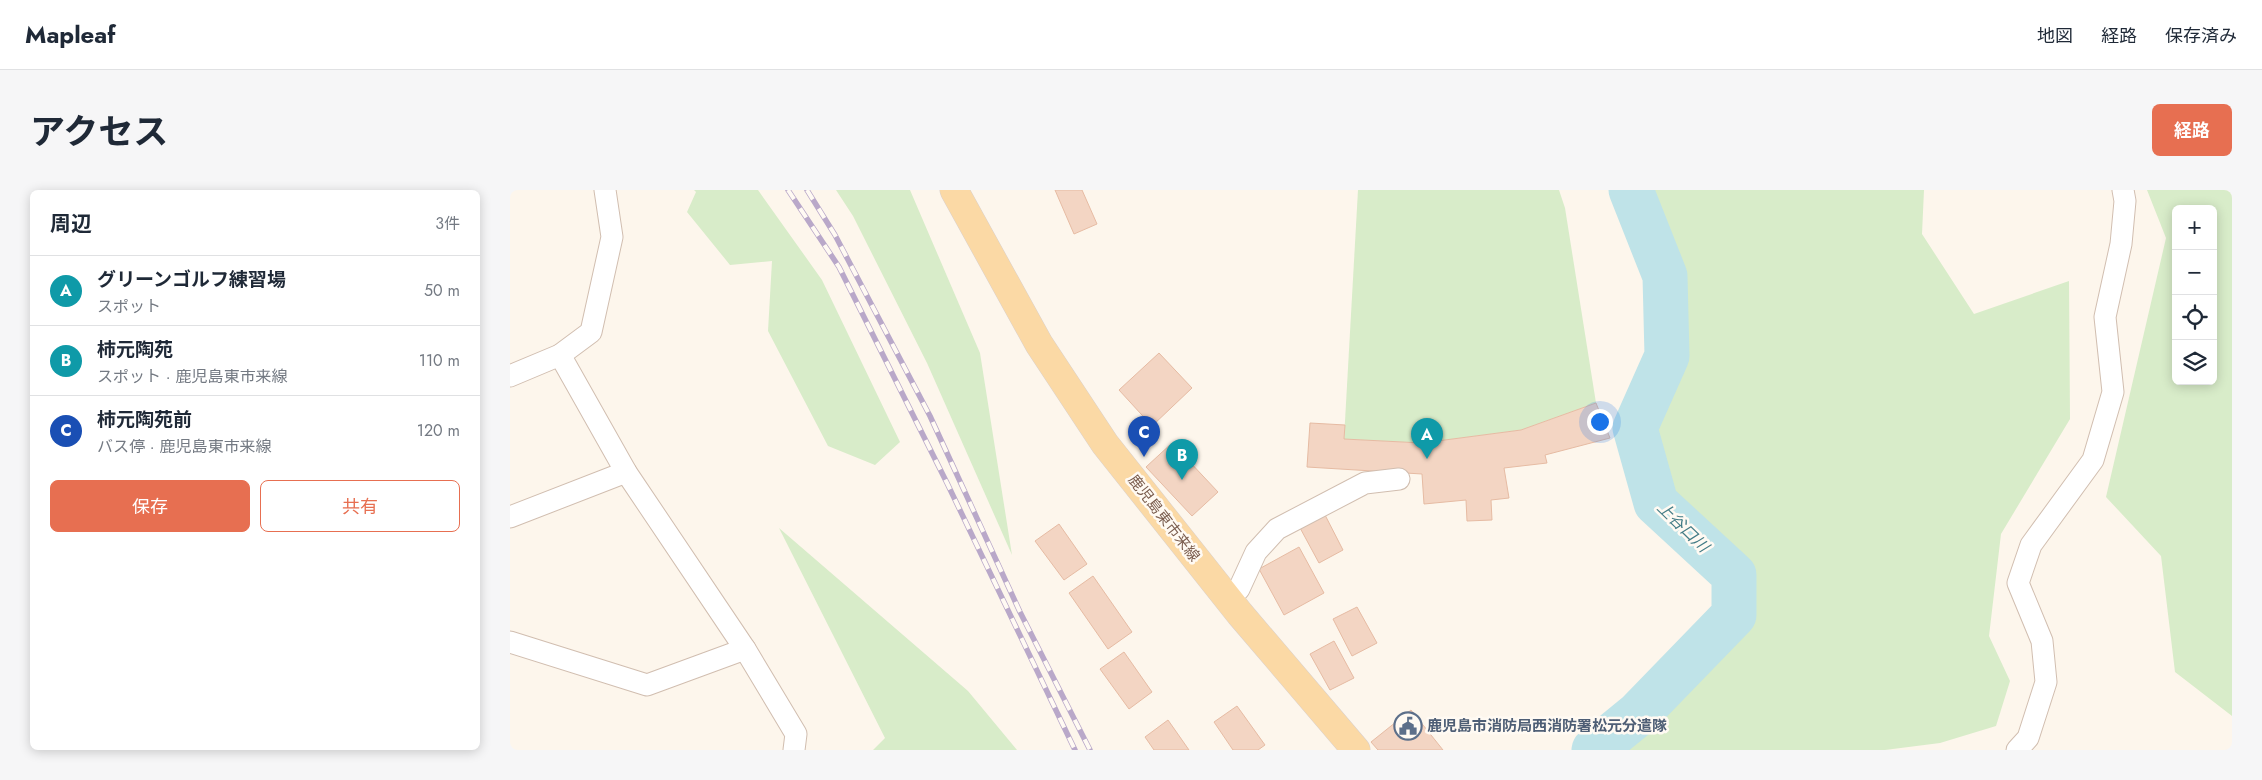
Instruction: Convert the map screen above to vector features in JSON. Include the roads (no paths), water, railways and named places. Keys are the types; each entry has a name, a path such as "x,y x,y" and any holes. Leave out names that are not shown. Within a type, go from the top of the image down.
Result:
{"main road":[{"name":"鹿児島東市来線","path":"954,190 1039,344 1105,444 1228,600 1356,750"}],"street":[{"path":"510,376 560,355 591,332 612,237 605,190"},
{"path":"2017,750 2028,738 2046,682 2042,640 2018,583 2031,545 2093,460 2113,392 2105,316 2121,244 2125,200 2123,190"},
{"path":"560,355 626,472 745,649 796,734 794,750"},
{"path":"510,517 626,472"},
{"path":"1228,600 1239,589 1256,552 1277,529 1365,483 1399,479"},
{"path":"510,642 647,685 745,649"}],"waterway":[{"name":"上谷口川","path":"1594,750 1638,714 1734,615 1734,575 1656,503 1635,428 1667,356 1665,276 1631,190"}],"railway":[{"path":"788,190 839,267 947,483 1075,750"},
{"path":"807,190 835,235 930,416 1020,612 1090,750"}],"place":[{"name":"柿元陶苑前","path":"1144,457"},
{"name":"グリーンゴルフ練習場","path":"1427,459"},
{"name":"柿元陶苑","path":"1182,480"},
{"name":"鹿児島市消防局西消防署松元分遣隊","path":"1408,726"}]}
